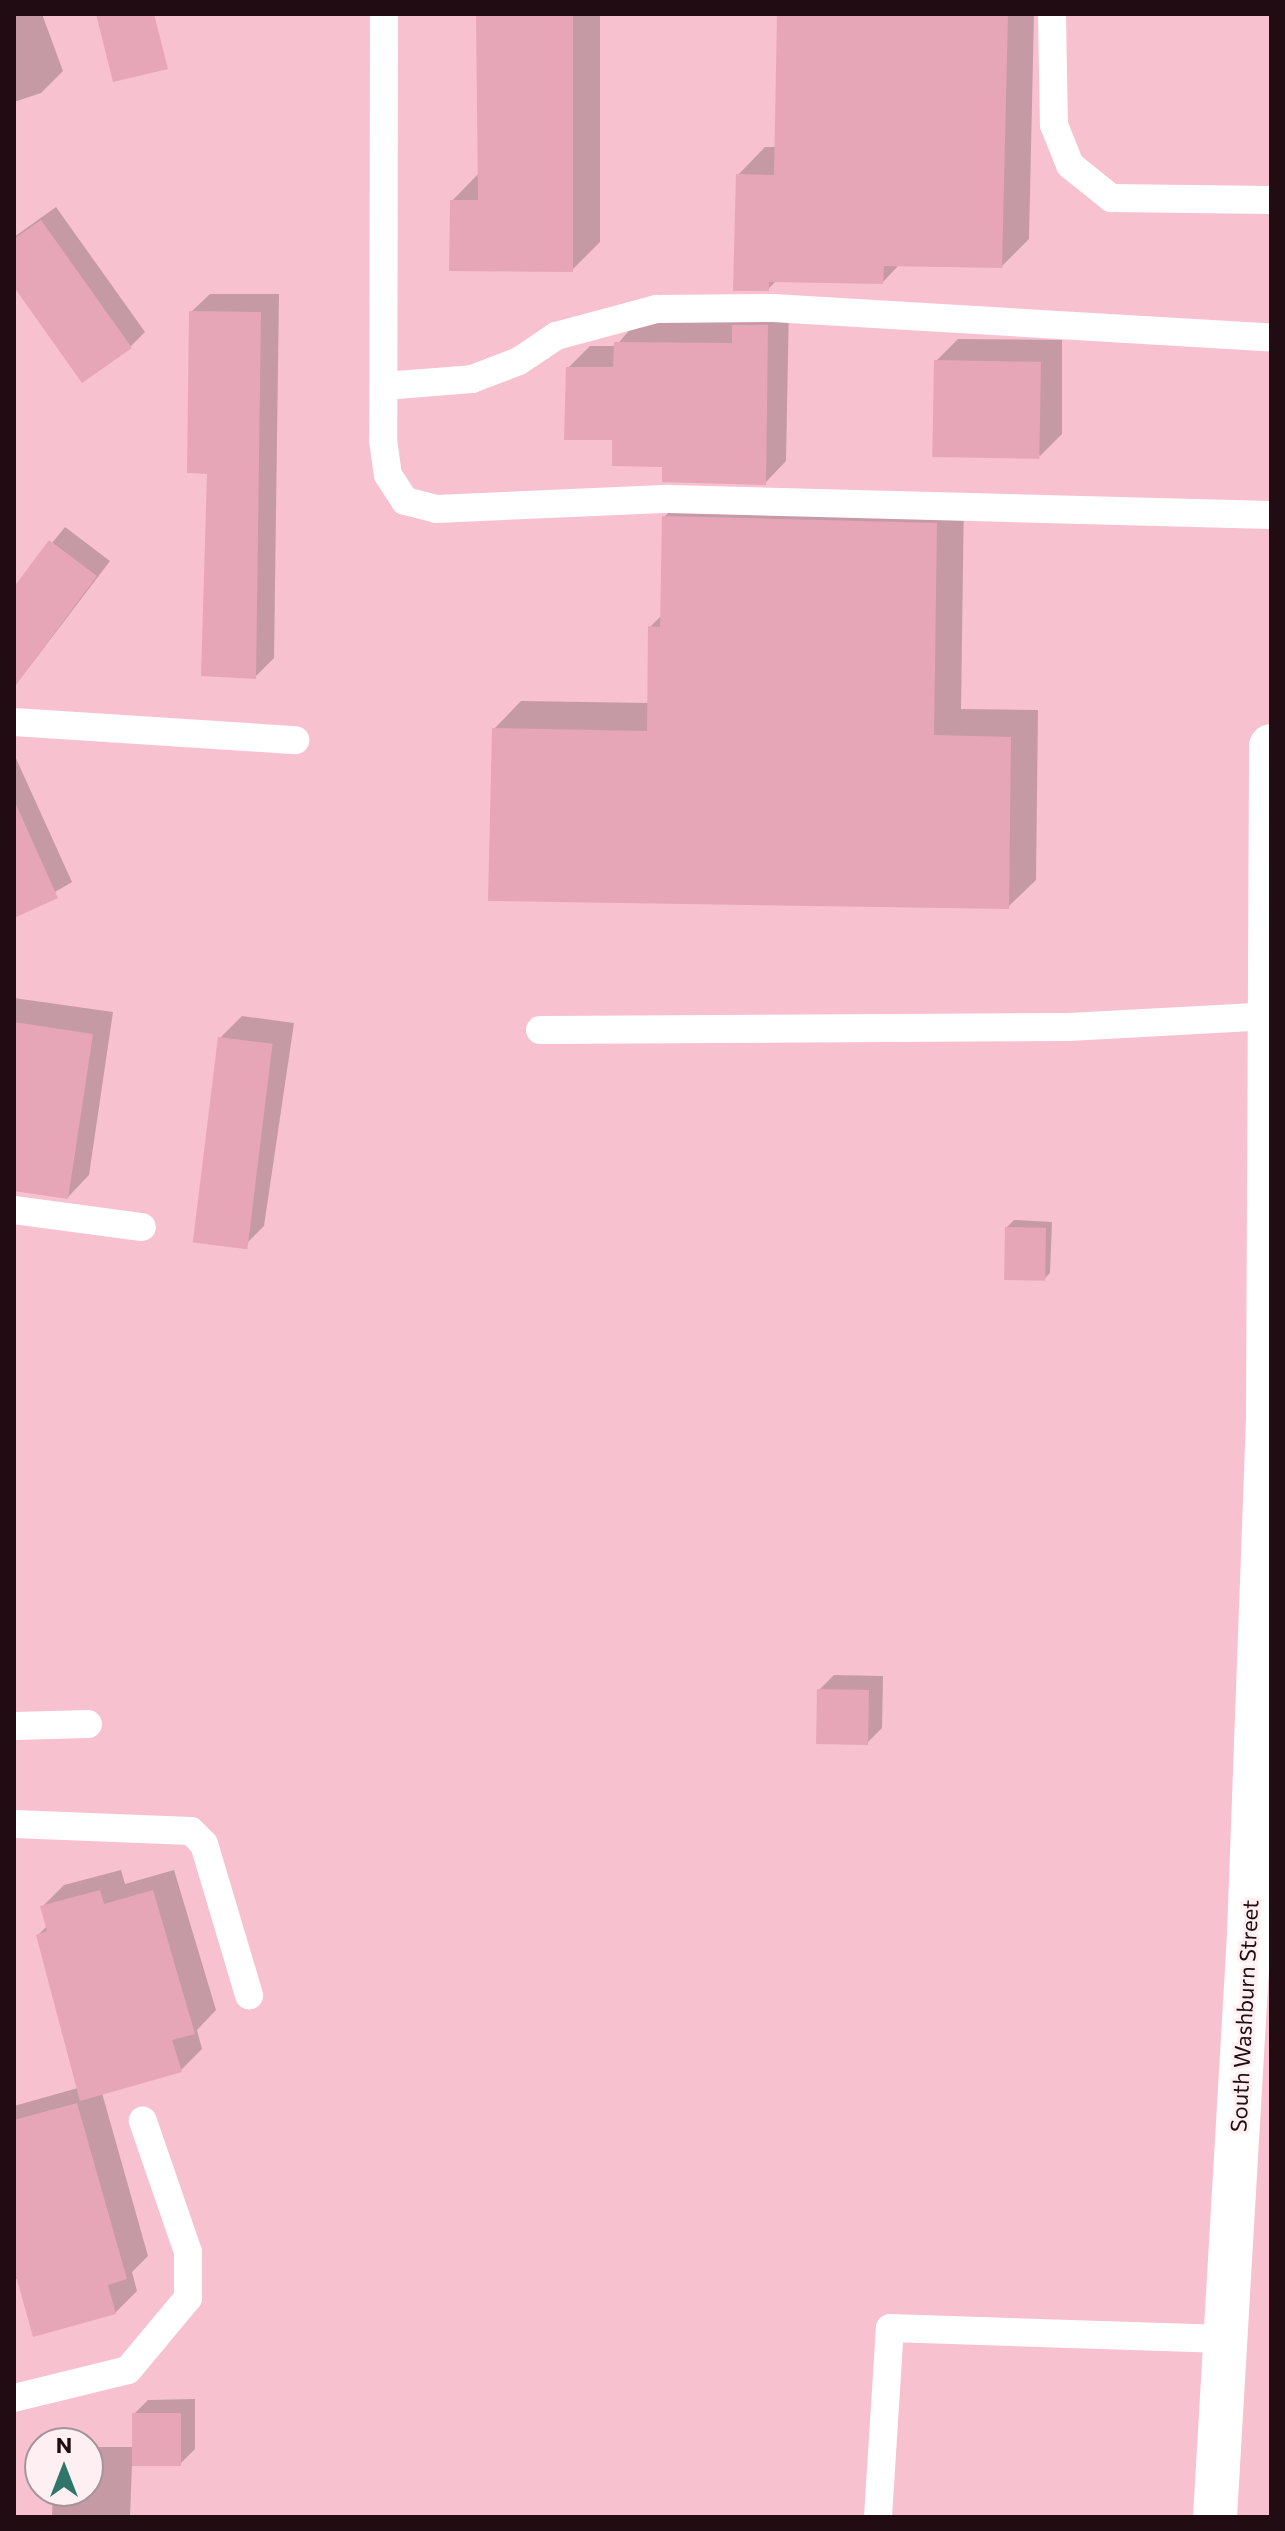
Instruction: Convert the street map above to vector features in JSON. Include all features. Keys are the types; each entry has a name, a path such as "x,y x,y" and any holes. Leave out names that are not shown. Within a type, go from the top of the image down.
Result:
{"street":[{"name":"South Washburn Street","path":"1215,2517 1268,1434 1271,746"}],"lane":[{"path":"384,14 384,386 388,475 405,501 436,509 669,499 1271,515"},
{"path":"1052,14 1054,125 1070,165 1111,198 1271,200"},
{"path":"384,386 472,379 519,361 556,336 656,309 773,308 1271,338"},
{"path":"14,722 295,740"},
{"path":"540,1030 1083,1027 1270,1016"},
{"path":"14,1210 142,1227"},
{"path":"14,1726 88,1724"},
{"path":"14,1824 191,1831 204,1844 249,1995"},
{"path":"14,2398 128,2370 188,2298 188,2252 143,2121"},
{"path":"878,2517 890,2328 1225,2339"}],"building":[{"path":"96,14 154,14 168,69 113,82"},
{"path":"476,14 573,14 573,272 449,271 450,200 478,200"},
{"path":"777,14 1008,14 1002,268 884,266 883,284 769,282 769,291 733,291 736,174 774,175"},
{"path":"41,220 132,348 82,383 14,287 14,239"},
{"path":"189,311 261,312 256,679 201,676 207,474 187,473"},
{"path":"732,325 768,325 766,485 662,482 662,467 612,466 612,440 564,440 566,367 613,367 614,342 732,343"},
{"path":"934,360 1041,362 1039,459 932,457"},
{"path":"662,516 937,523 934,735 1011,737 1009,909 488,901 492,728 647,731 648,626 660,627"},
{"path":"49,540 97,576 14,687 14,587"},
{"path":"14,800 58,898 14,918"},
{"path":"14,1022 93,1034 68,1199 14,1191"},
{"path":"218,1037 273,1044 247,1249 193,1242"},
{"path":"1005,1227 1046,1228 1045,1281 1004,1280"},
{"path":"817,1689 869,1690 868,1745 816,1744"},
{"path":"100,1890 104,1904 153,1890 195,2034 172,2040 182,2072 80,2101 36,1935 47,1931 40,1906"},
{"path":"77,2103 127,2279 108,2285 116,2314 33,2337 14,2269 14,2120"},
{"path":"132,2413 181,2413 181,2466 132,2466"}]}
